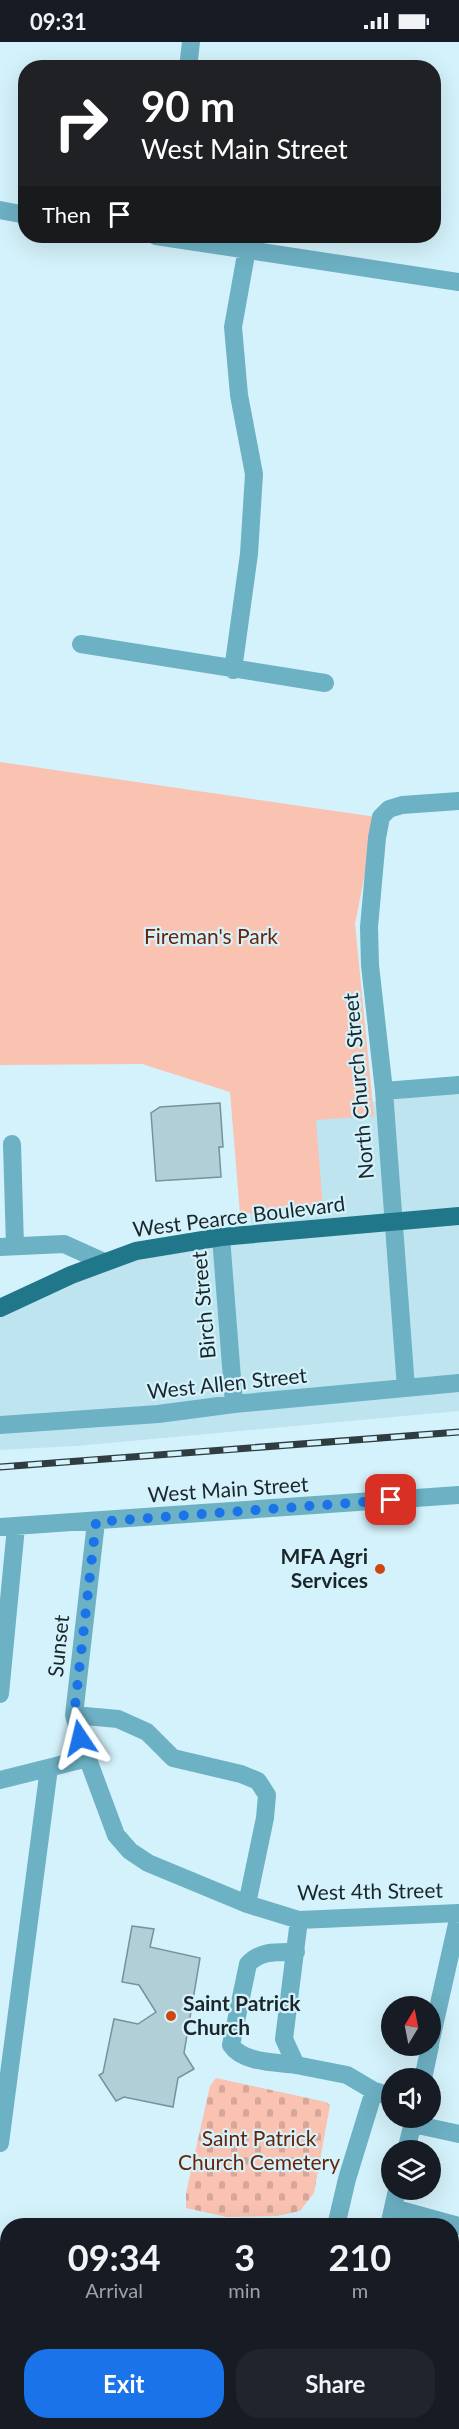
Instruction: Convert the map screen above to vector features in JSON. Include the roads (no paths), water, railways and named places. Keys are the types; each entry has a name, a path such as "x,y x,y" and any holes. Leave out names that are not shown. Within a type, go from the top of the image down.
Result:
{"main road":[{"name":"West Pearce Boulevard","path":"0,1308 71,1275 136,1251 221,1237 393,1220 459,1216"}],"street":[{"path":"189,60 192,42"},
{"path":"0,210 18,213"},
{"path":"207,243 459,282"},
{"path":"233,670 249,554 254,474 239,395 233,327 247,249"},
{"path":"81,644 325,683"},
{"name":"North Church Street","path":"405,1388 384,1091 370,965 369,927 377,838 381,817 389,809 402,805 459,801"},
{"path":"384,1091 459,1085"},
{"path":"12,1144 8,1246 64,1244 104,1262"},
{"name":"Birch Street","path":"221,1237 234,1404"},
{"name":"West Allen Street","path":"0,1425 158,1414 234,1404 459,1383"},
{"name":"West Main Street","path":"8,1527 459,1495"},
{"name":"Sunset","path":"96,1522 74,1715 80,1738 116,1835 130,1851 148,1863 247,1904"},
{"path":"0,1694 8,1527"},
{"path":"74,1715 118,1719 147,1732 173,1758 258,1780 267,1795 265,1818 247,1904"},
{"path":"0,1780 88,1758"},
{"path":"0,2143 49,1768"},
{"name":"West 4th Street","path":"247,1904 300,1920 459,1914"},
{"path":"441,1996 459,1914"},
{"path":"296,2065 284,2039 300,1920"},
{"path":"296,1952 270,1952 254,1957 248,1964 231,2045 236,2053 257,2060 347,2075 381,2092"},
{"path":"338,2218 347,2179 381,2098"},
{"path":"438,2128 459,2134"},
{"path":"391,2218 395,2200"},
{"path":"397,2200 440,2218"}],"railway":[{"path":"0,1467 459,1432"}],"place":[{"name":"MFA Agri Services","path":"380,1569"},
{"name":"Saint Patrick Church","path":"171,2016"}],"park label":[{"name":"Fireman's Park","path":"211,937"},
{"name":"Saint Patrick Church Cemetery","path":"259,2151"}]}
